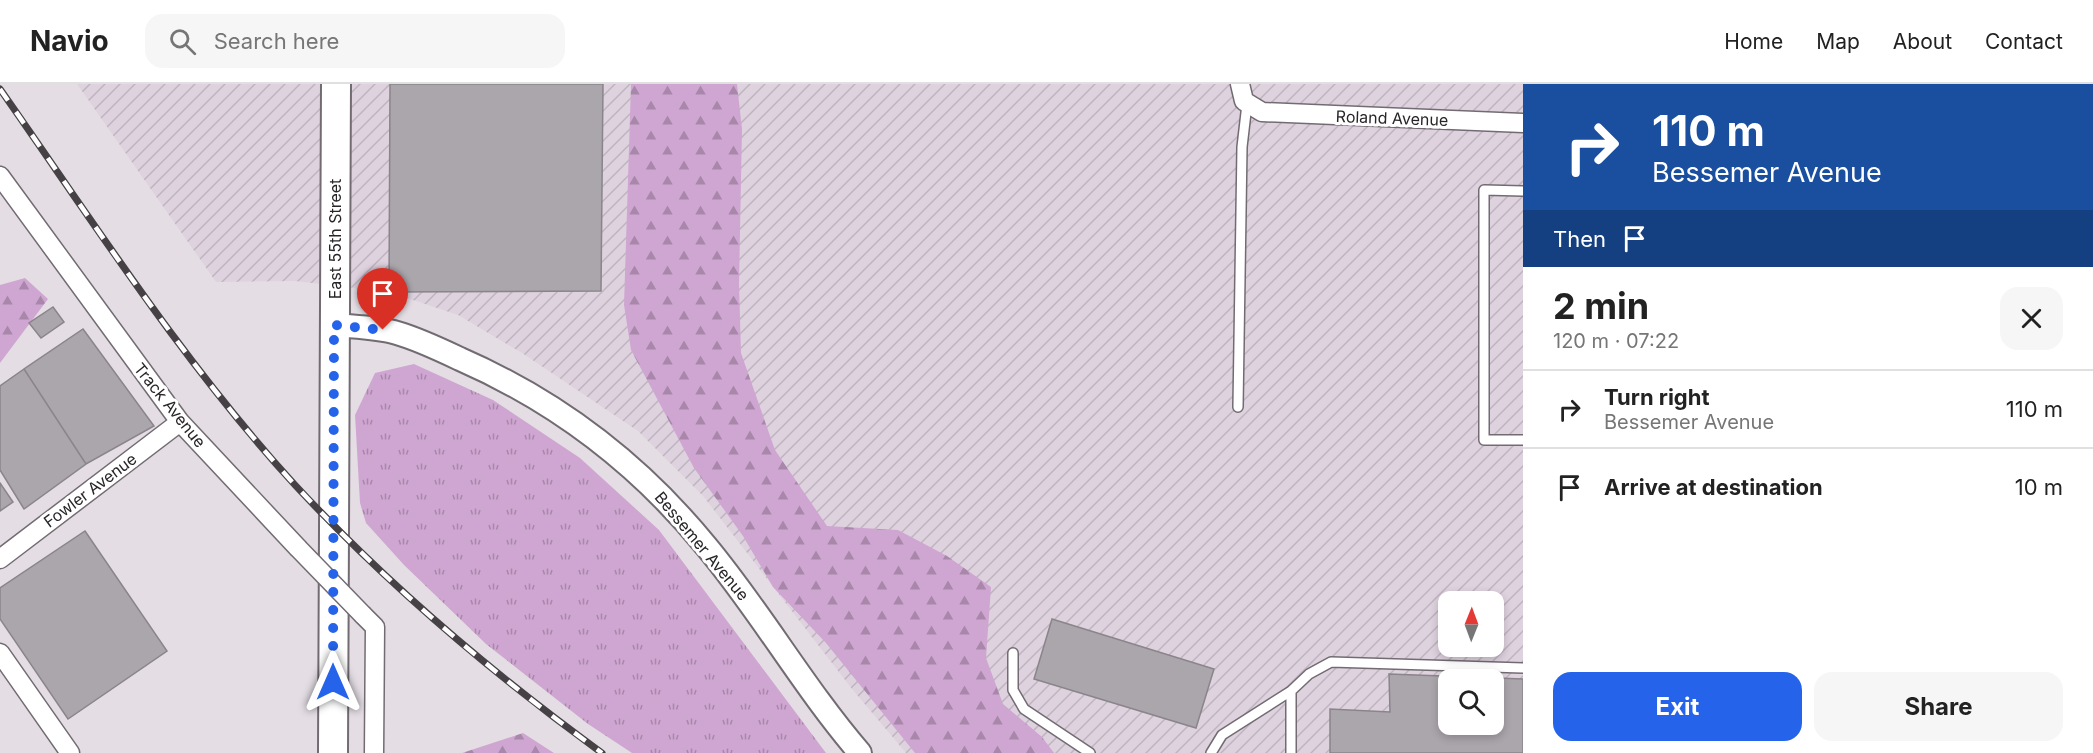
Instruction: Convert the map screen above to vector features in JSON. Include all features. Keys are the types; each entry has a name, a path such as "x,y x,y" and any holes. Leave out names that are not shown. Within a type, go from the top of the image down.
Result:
{"main road":[{"name":"East 55th Street","path":"333,753 336,84"}],"street":[{"path":"1240,84 1240,91 1255,108"},
{"name":"Roland Avenue","path":"1255,108 1523,123"},
{"name":"Track Avenue","path":"2,183 180,422 375,627 374,753"},
{"name":"Bessemer Avenue","path":"334,325 396,332 443,351 492,373 536,397 597,438 651,485 706,545 860,753"},
{"name":"Fowler Avenue","path":"0,559 180,422"},
{"path":"0,653 70,753"}],"lane":[{"path":"1238,407 1242,147 1255,108"},
{"path":"1523,191 1484,190 1484,440 1523,440"},
{"path":"1013,653 1012,690 1024,709 1090,753"},
{"path":"1211,753 1222,735 1291,691 1309,674 1331,662 1523,668"},
{"path":"1291,691 1291,753"}],"shaded area":[{"path":"77,84 1523,84 1523,753 906,753 852,689 703,496 638,431 522,353 458,315 389,292 295,281 216,282"}],"green space":[{"path":"631,84 737,84 742,129 739,284 741,353 775,450 827,526 898,530 947,556 991,587 986,658 1003,704 1042,737 1054,753 915,753 826,643 773,587 743,536 694,468 631,350 624,305"},
{"path":"25,278 48,299 0,363 0,285"},
{"path":"414,364 493,400 580,458 659,530 826,753 632,753 588,724 486,644 404,565 366,523 360,503 355,415 375,373"},
{"path":"523,733 554,753 462,753"}],"building":[{"path":"390,84 603,84 601,291 389,292"},
{"path":"53,307 64,322 41,338 29,323"},
{"path":"83,329 154,426 86,464 24,369"},
{"path":"24,369 86,464 24,509 0,470 0,386"},
{"path":"0,483 13,502 0,511"},
{"path":"85,531 167,651 68,719 0,619 0,588"},
{"path":"1052,619 1214,669 1196,728 1034,679"},
{"path":"1389,674 1438,676 1438,735 1504,735 1504,678 1523,679 1523,753 1330,753 1330,709 1390,712"}],"railway":[{"path":"0,89 178,342 254,439 295,485 404,593 481,659 602,753"}],"route":[{"path":"333,682 334,325 383,330"}]}
